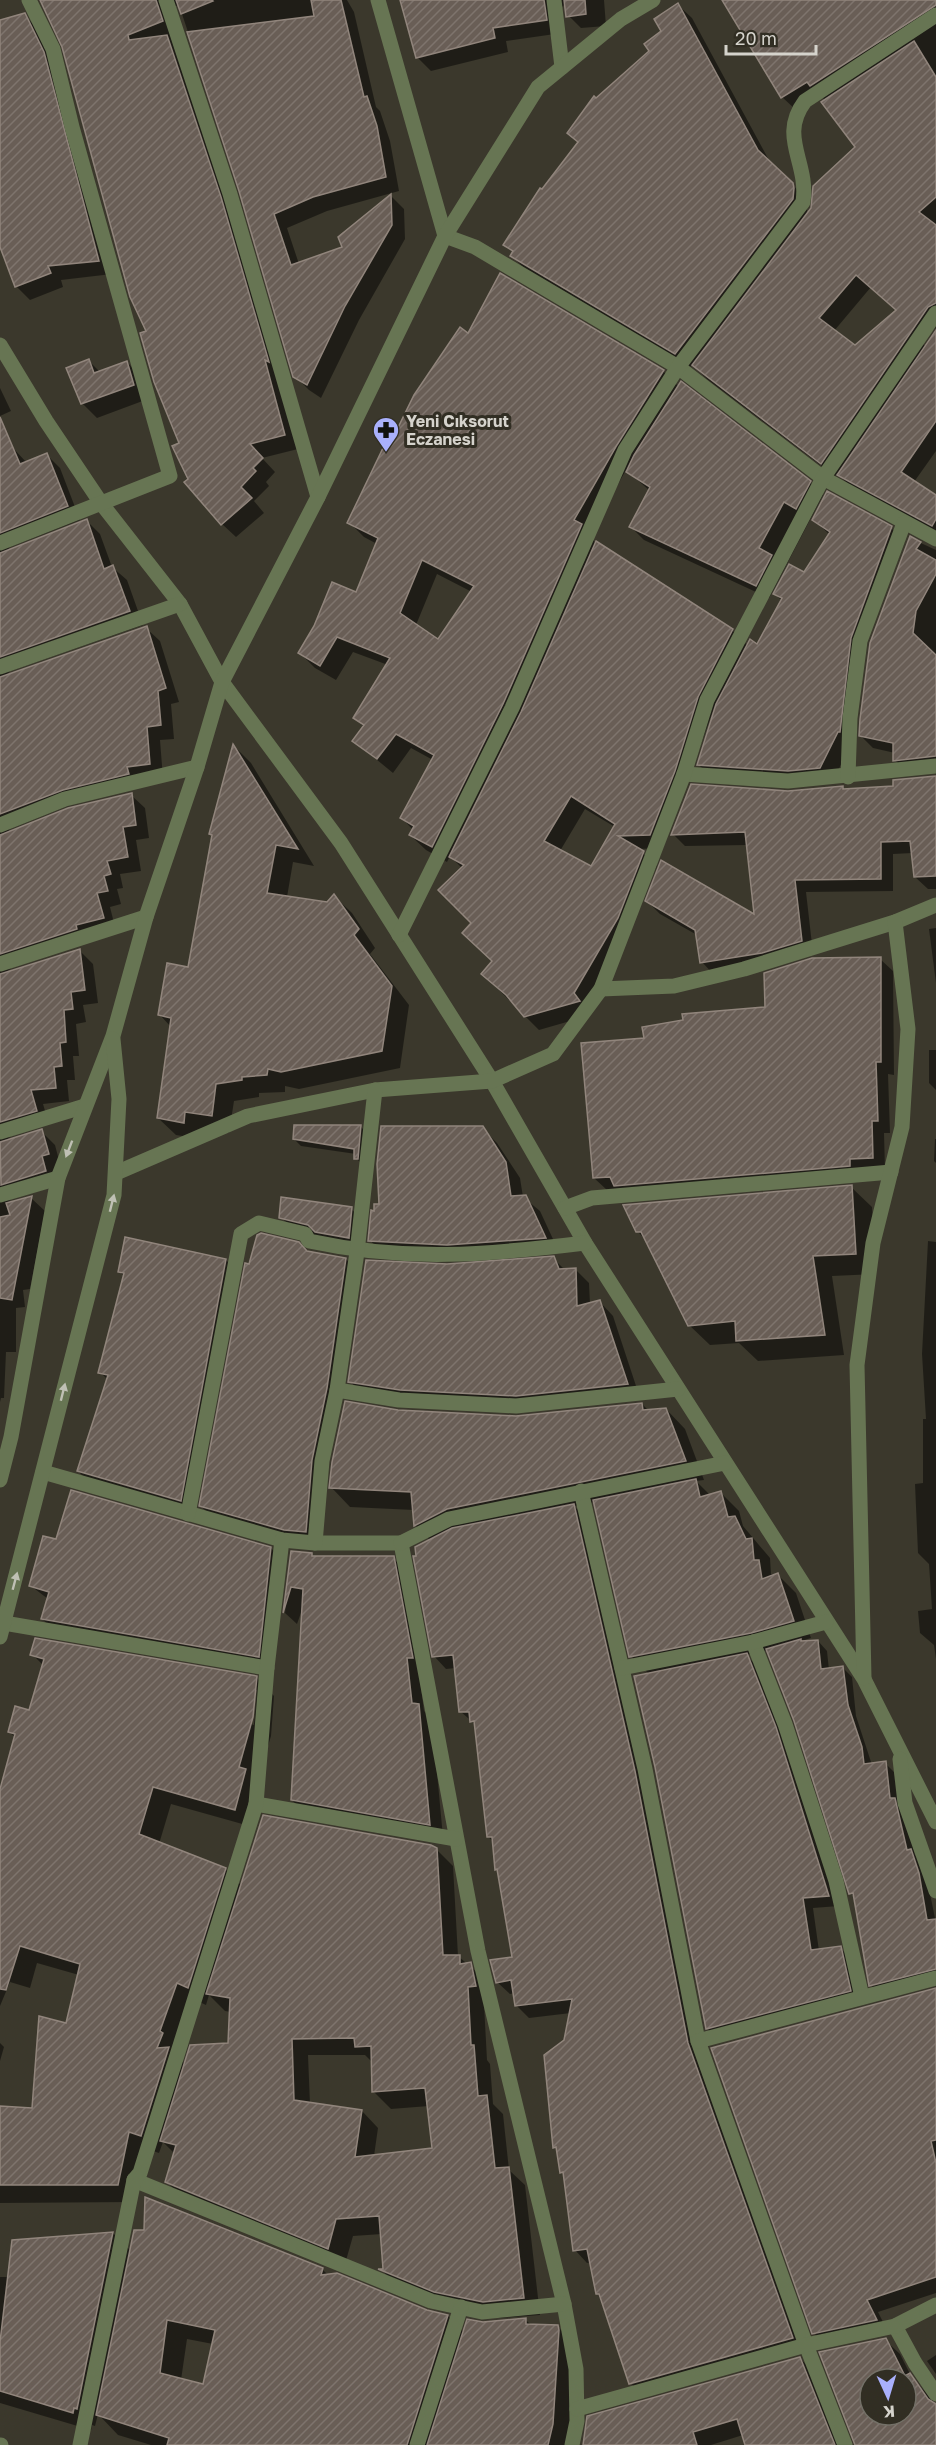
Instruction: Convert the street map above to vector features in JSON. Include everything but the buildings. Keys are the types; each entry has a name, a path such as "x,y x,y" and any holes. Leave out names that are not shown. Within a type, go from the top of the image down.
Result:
{"street":[{"path":"0,543 170,476 72,127 53,49 28,0"},
{"path":"166,0 230,194 318,497"},
{"path":"378,0 445,236"},
{"path":"554,0 562,68"},
{"path":"0,1480 58,1178 113,1036 146,917 197,767 222,682 318,497 445,236 538,87 621,19 652,0"},
{"path":"399,935 512,708 625,450 678,367 803,202 805,186 793,131 795,115 806,101 936,15"},
{"path":"445,236 476,247 678,367 822,478 904,524 936,539"},
{"path":"116,1173 248,1116 375,1090 492,1081 553,1054 601,989 684,774 707,700 822,478 936,314"},
{"path":"0,345 46,421 101,503 180,604 222,682 341,843 492,1081 585,1243 864,1679 936,1822"},
{"path":"848,777 850,718 860,641 904,524"},
{"path":"0,667 180,604"},
{"path":"684,774 788,781 848,777 936,766"},
{"path":"0,825 65,799 197,767"},
{"path":"601,989 674,986 744,969 895,922 936,905"},
{"path":"0,964 146,917"},
{"path":"864,1679 857,1365 873,1243 902,1127 908,1029 895,922"},
{"path":"113,1036 119,1099 114,1194 2,1630 267,1668"},
{"path":"315,1543 322,1461 337,1390 357,1252 375,1090"},
{"path":"0,1132 85,1106"},
{"path":"565,1208 592,1198 891,1172"},
{"path":"0,1195 58,1178"},
{"path":"188,1514 241,1234 259,1223 305,1234 309,1241 357,1252 430,1257 496,1254 585,1243"},
{"path":"337,1390 399,1400 516,1406 678,1389"},
{"path":"43,1472 282,1540 315,1543 401,1543 449,1519 725,1463"},
{"path":"581,1491 622,1668 698,2041 806,2345 845,2445"},
{"path":"80,2445 134,2180 140,2174 255,1804 267,1668 282,1540"},
{"path":"401,1543 478,1952 564,2304 576,2369 576,2409 572,2445"},
{"path":"622,1668 753,1642 826,1622"},
{"path":"753,1642 785,1724 836,1881 862,1997"},
{"path":"899,1749 905,1803 936,1891"},
{"path":"255,1804 456,1839"},
{"path":"698,2041 936,1978"},
{"path":"134,2180 431,2301 482,2312 564,2304"},
{"path":"576,2409 806,2345 896,2326 936,2305"},
{"path":"417,2445 461,2307"},
{"path":"896,2326 915,2363 936,2394"}],"place":[{"name":"Yeni Cıksorut Eczanesi","path":"386,453"}]}
